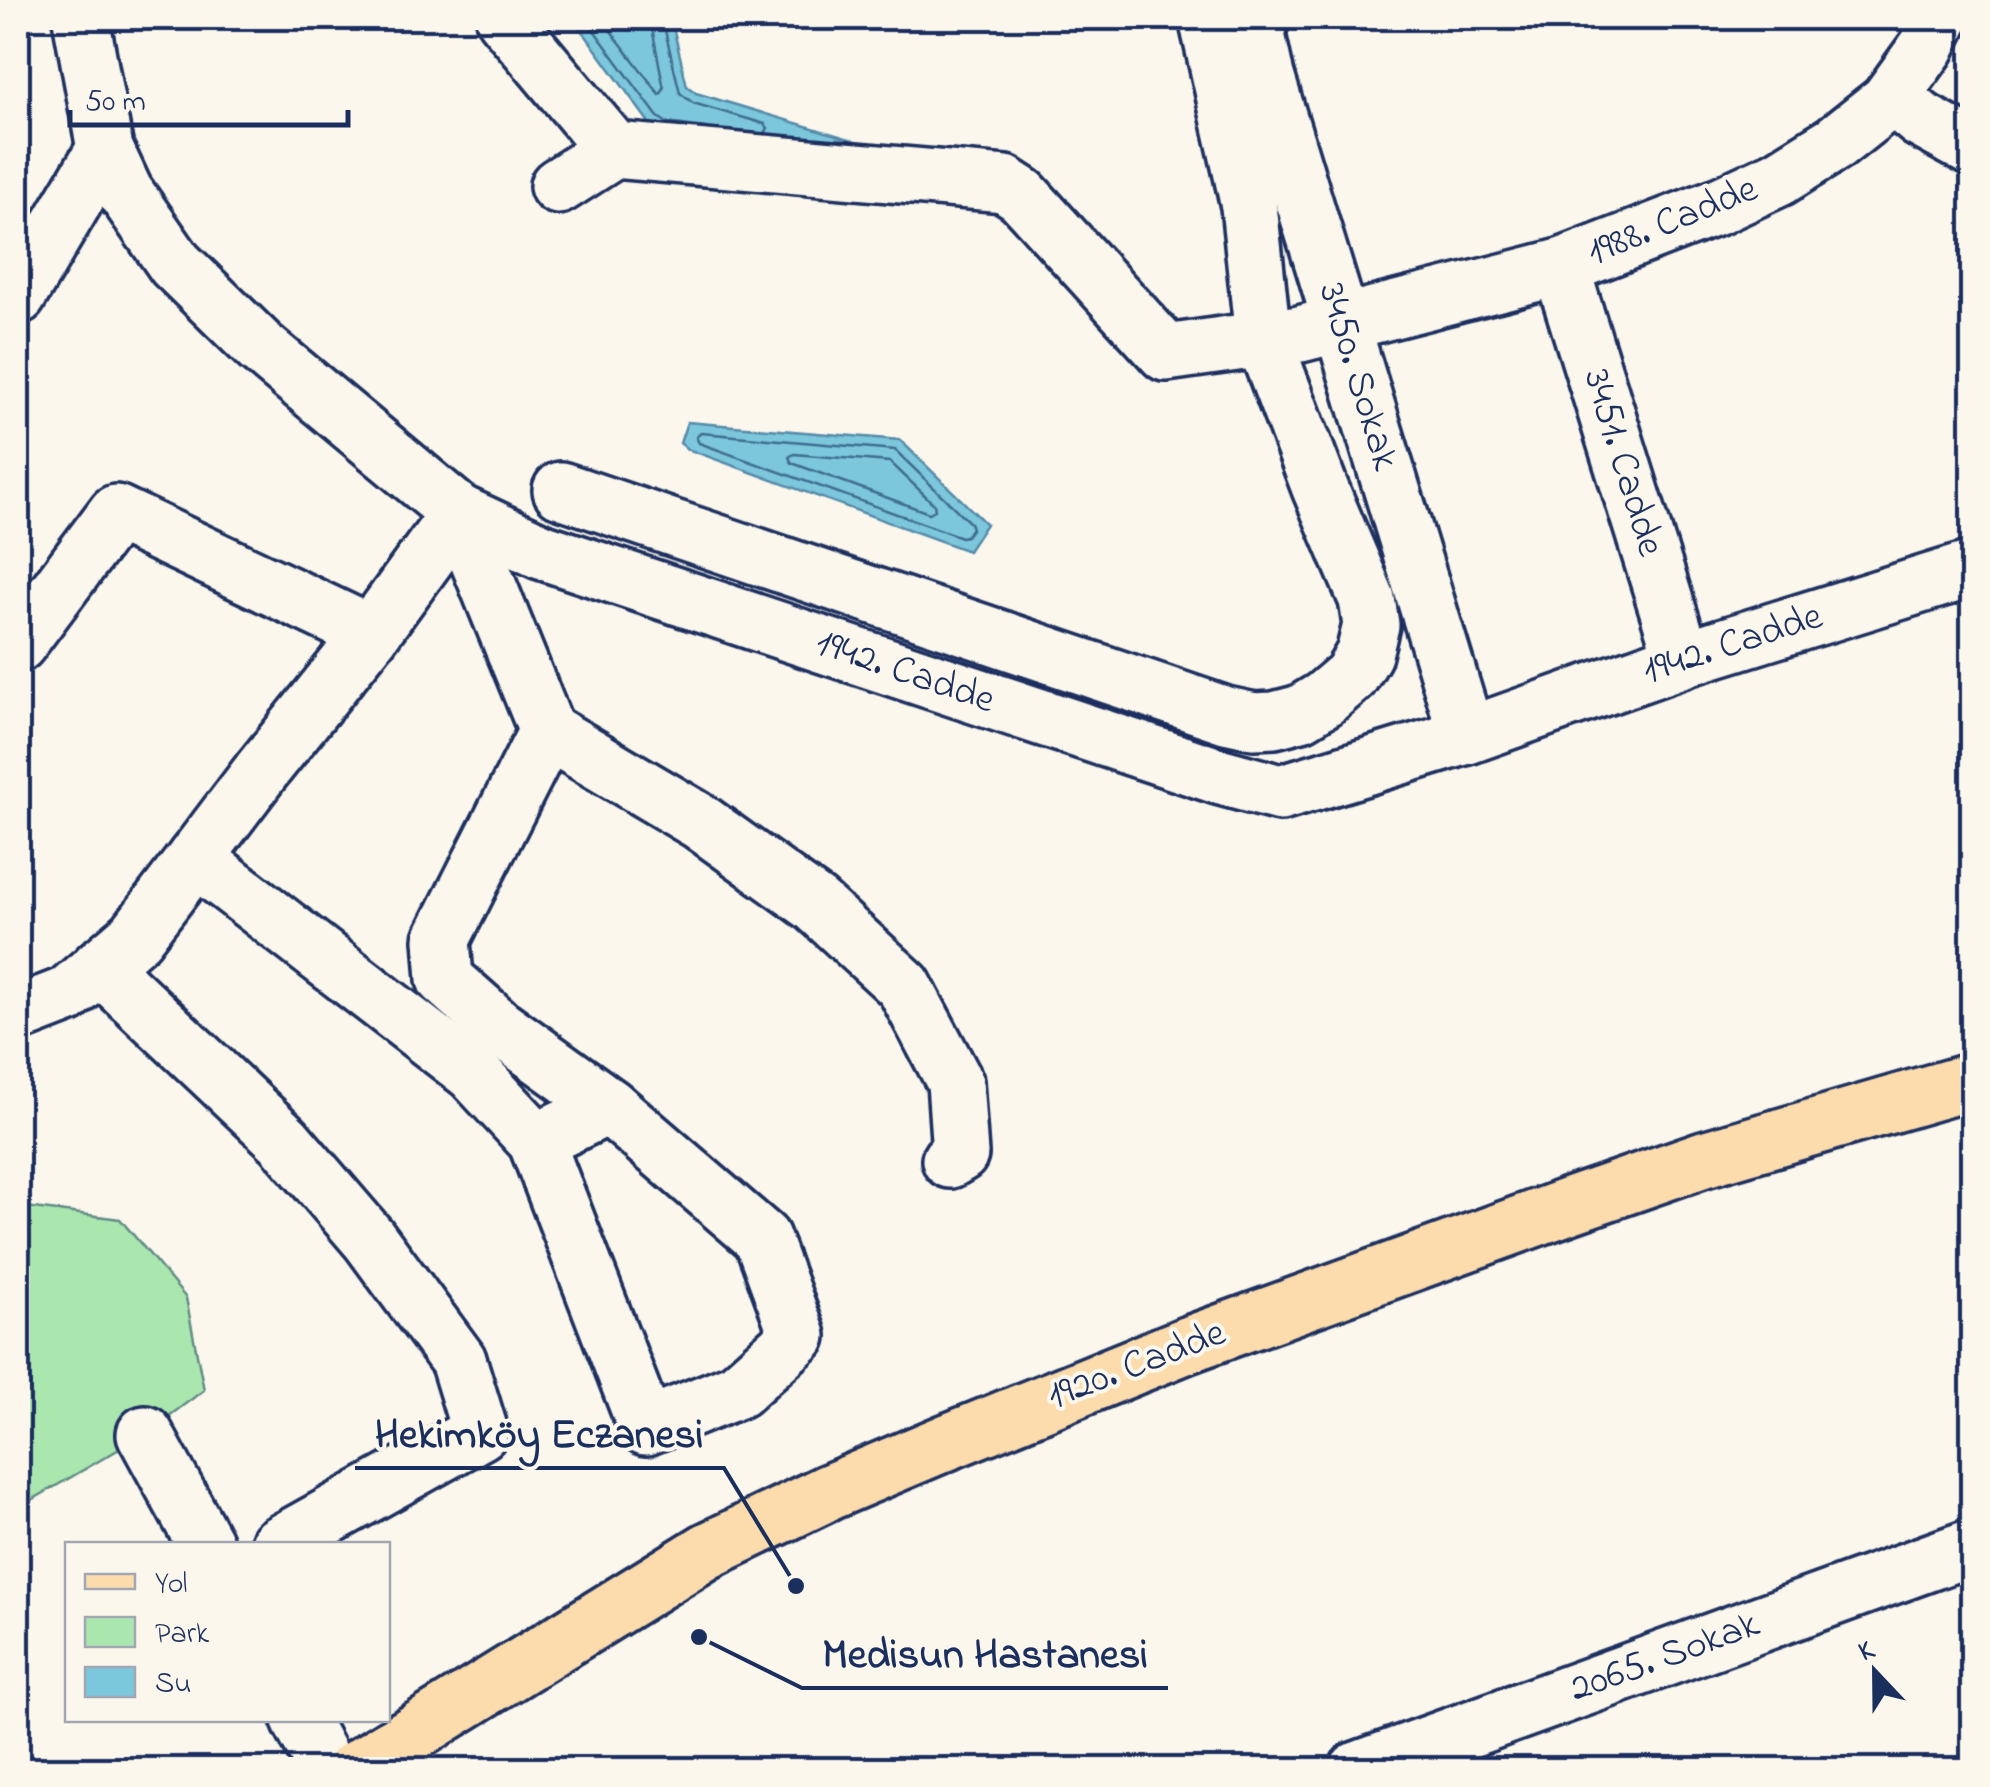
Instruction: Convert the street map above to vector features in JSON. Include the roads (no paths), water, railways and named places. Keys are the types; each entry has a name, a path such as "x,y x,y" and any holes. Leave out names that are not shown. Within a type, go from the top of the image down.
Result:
{"main road":[{"name":"1920. Cadde","path":"354,1770 707,1552 930,1449 1170,1352 1533,1218 1704,1159 1972,1081"}],"street":[{"name":"1942. Cadde","path":"81,18 105,149 142,218 175,264 260,348 459,514 541,551 1126,747 1280,793 1467,736 1683,659 1972,569"},
{"path":"504,18 614,150 558,186"},
{"path":"561,490 1226,715 1274,720 1302,712 1338,689 1364,654 1371,625 1367,599 1264,338 1249,206 1207,18"},
{"name":"3450. Sokak","path":"1261,18 1257,35 1260,55 1467,736"},
{"name":"1988. Cadde","path":"614,150 1006,184 1022,196 1166,353 1300,334 1560,267 1719,206 1778,178 1836,142 1892,96 1928,48 1941,18"},
{"path":"1892,96 1922,120 1972,148"},
{"path":"18,296 105,149"},
{"name":"3451. Cadde","path":"1560,267 1683,659"},
{"path":"18,644 116,513 371,634"},
{"path":"18,1014 67,995 136,936 371,634 459,514"},
{"path":"459,514 547,731 699,821 816,906 904,986 955,1082 960,1154 950,1160"},
{"path":"195,858 474,1073 536,1140 646,1428 738,1390 798,1336 762,1238 609,1106 498,1026 444,979 442,939 547,731"},
{"path":"100,966 284,1140 368,1239 458,1360 480,1432 283,1542"},
{"path":"536,1140 609,1106"},
{"path":"145,1434 204,1542"},
{"name":"2065. Sokak","path":"1358,1770 1972,1546"},
{"path":"301,1722 327,1770"}],"water":[{"path":"573,18 671,18 687,86 696,93 853,140 855,146 663,133 650,124"},
{"path":"687,422 900,440 986,524 968,551 687,449 680,443"}],"place":[{"name":"Hekimköy Eczanesi","path":"796,1586"},
{"name":"Medisun Hastanesi","path":"699,1637"}]}
